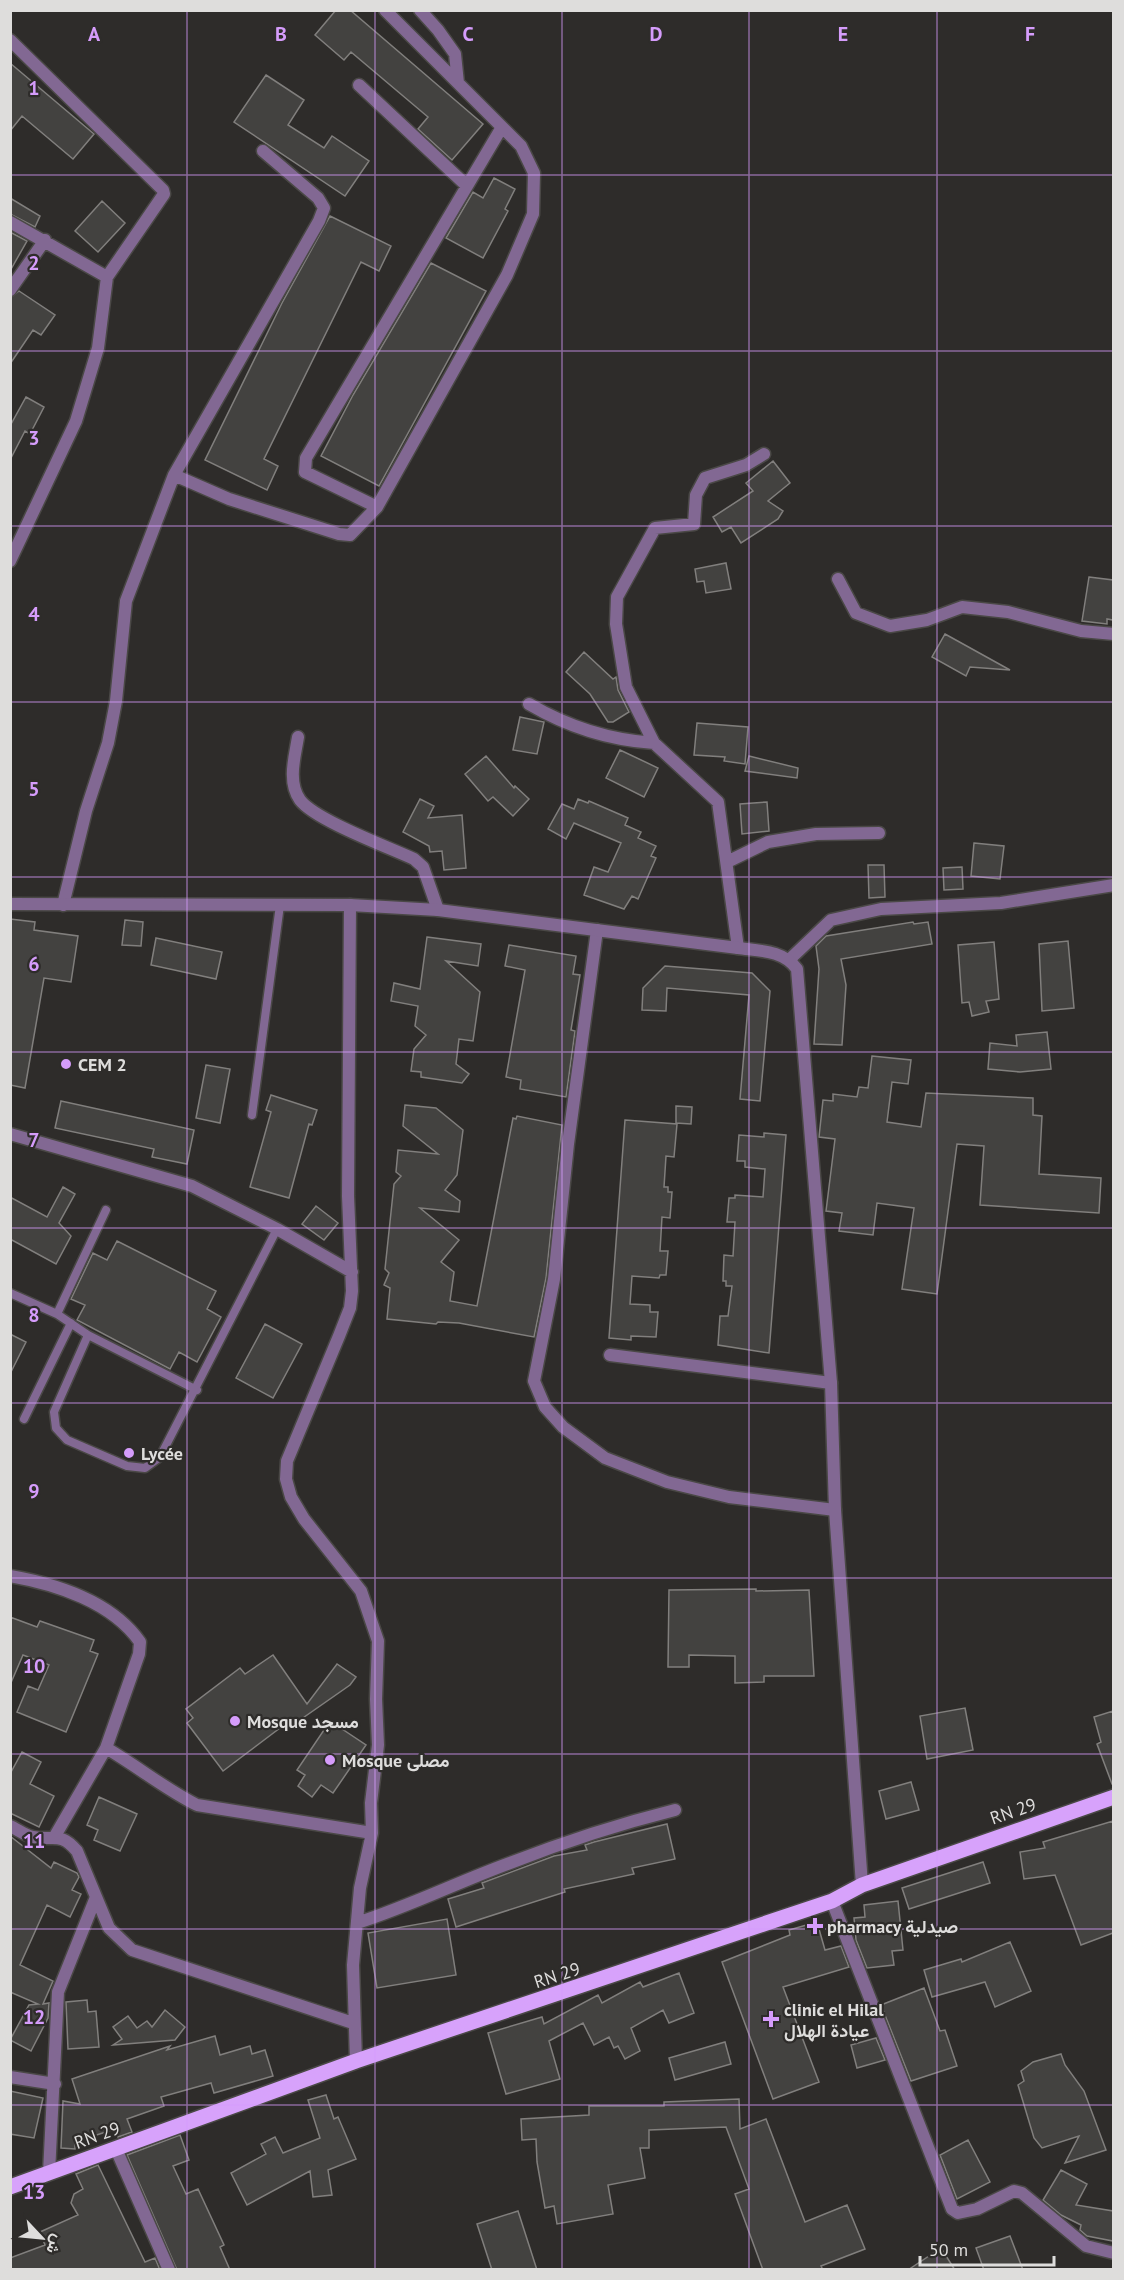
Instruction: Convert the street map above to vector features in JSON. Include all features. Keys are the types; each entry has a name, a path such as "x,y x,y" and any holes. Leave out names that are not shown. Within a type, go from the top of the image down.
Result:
{"main road":[{"name":"RN 29","path":"10,2187 356,2061 832,1901 862,1885 1113,1797"}],"street":[{"path":"174,475 229,500 339,534 350,535 377,507 507,274 533,214 534,173 521,146 385,10"},
{"path":"420,10 455,54 458,83"},
{"path":"10,40 164,190 163,197 107,277 99,348 76,421 10,561"},
{"path":"359,85 466,186"},
{"path":"377,507 304,472 306,458 502,127"},
{"path":"63,905 86,811 108,742 116,701 126,601 174,475 319,221 324,207 318,198 263,151"},
{"path":"10,222 107,277"},
{"path":"10,290 45,240"},
{"path":"738,948 718,802 654,743 626,687 616,624 617,597 654,528 694,524 696,495 705,478 746,465 764,454"},
{"path":"838,579 856,613 890,626 927,620 962,607 1008,612 1081,631 1113,634"},
{"path":"530,704 561,722 625,741 654,743"},
{"path":"298,737 292,776 299,799 320,815 414,859 423,867 438,910"},
{"path":"726,862 768,842 816,834 879,833"},
{"path":"790,959 831,920 882,909 1000,903 1113,885"},
{"path":"10,904 351,905 438,910 738,948 782,955 790,959 797,969 831,1383 836,1510 862,1885"},
{"path":"351,905 348,1196 352,1272 350,1308 287,1461 286,1479 291,1497 304,1519 361,1591 378,1641 375,1699 378,1745 371,1803 372,1833 360,1888 353,1965 353,2023 356,2061"},
{"path":"597,930 568,1144 554,1279 534,1381 541,1399 563,1427 605,1458 646,1474 729,1497 836,1510"},
{"path":"10,1134 192,1185 277,1229 352,1272"},
{"path":"610,1355 831,1383"},
{"path":"10,1576 56,1587 95,1605 121,1621 140,1642 139,1654 106,1748 55,1836"},
{"path":"106,1748 137,1765 173,1793 197,1805 372,1833"},
{"path":"357,1923 405,1908 510,1863 592,1834 675,1810"},
{"path":"10,1826 32,1837 55,1836 69,1842 77,1851 110,1928 132,1950 353,2023"},
{"path":"49,2173 58,1992 96,1897"},
{"path":"832,1901 952,2209 958,2213 976,2209 1014,2191 1022,2193 1086,2246 1113,2253"},
{"path":"10,2077 55,2084"},
{"path":"116,2149 169,2270"}],"lane":[{"path":"252,1115 280,905"},
{"path":"57,1314 106,1210"},
{"path":"88,1335 54,1412 56,1428 67,1440 127,1466 145,1468 160,1457 197,1390 277,1229"},
{"path":"10,1293 57,1314 88,1335 197,1390"},
{"path":"24,1419 70,1323"}],"building":[{"path":"336,10 350,10 483,124 452,160 418,129 428,117 351,52 344,60 315,35"},
{"path":"10,63 94,134 73,159 22,116 10,131"},
{"path":"266,75 304,100 288,125 324,148 332,136 369,161 345,196 234,122"},
{"path":"494,178 515,189 505,209 508,211 483,258 446,238 473,192 483,198"},
{"path":"10,198 40,216 35,227 10,214"},
{"path":"102,201 125,223 98,252 75,231"},
{"path":"330,216 391,246 379,271 361,262 264,459 278,466 267,490 205,460 282,303"},
{"path":"10,232 27,241 10,271"},
{"path":"431,263 486,291 379,486 321,456 353,395"},
{"path":"19,291 55,315 41,335 33,330 10,364 10,298"},
{"path":"26,397 44,407 30,434 25,431 10,460 10,426"},
{"path":"773,461 790,483 768,501 783,511 778,519 741,543 731,527 722,532 713,517 753,491 746,483"},
{"path":"726,563 731,589 706,593 704,581 697,582 695,569"},
{"path":"1089,577 1113,580 1113,620 1107,619 1107,624 1082,621"},
{"path":"945,634 1010,670 970,667 966,676 932,657"},
{"path":"584,652 613,679 616,677 618,690 629,712 613,722 608,722 590,694 566,672"},
{"path":"520,717 544,722 537,754 513,750"},
{"path":"697,723 748,727 745,764 724,761 725,757 694,755"},
{"path":"620,750 658,768 644,797 606,778"},
{"path":"486,756 514,788 515,786 529,799 513,816 493,797 488,801 465,774"},
{"path":"749,756 798,768 797,778 745,771"},
{"path":"420,799 434,806 428,818 462,815 466,868 444,870 442,851 430,852 429,846 403,832"},
{"path":"578,799 588,803 589,801 628,818 625,825 641,832 638,838 656,846 651,856 656,858 638,899 632,896 624,909 584,895 594,867 608,872 621,843 574,823 566,839 548,829 562,804 574,809"},
{"path":"767,802 769,831 742,834 740,804"},
{"path":"974,843 1004,846 1000,879 971,876"},
{"path":"868,865 884,865 885,897 869,898"},
{"path":"962,867 963,889 944,890 943,868"},
{"path":"10,919 35,922 34,930 78,936 71,982 44,978 25,1088 10,1085"},
{"path":"125,920 143,922 141,946 122,945"},
{"path":"913,922 914,924 928,922 932,944 841,959 846,985 842,1045 814,1044 819,969 816,946 826,936"},
{"path":"427,937 481,944 478,966 446,961 480,992 473,1041 459,1039 456,1064 469,1074 462,1083 421,1077 421,1072 411,1071 414,1049 426,1035 415,1026 418,1006 391,1001 394,983 420,989"},
{"path":"156,938 222,952 216,979 151,965"},
{"path":"1068,941 1074,1008 1042,1011 1039,944"},
{"path":"994,942 999,999 986,1001 989,1012 972,1016 969,1002 962,1003 958,945"},
{"path":"509,945 576,956 573,974 580,975 571,1030 575,1031 566,1097 520,1089 521,1080 506,1077 525,970 505,966"},
{"path":"665,966 752,973 770,991 760,1101 740,1099 749,995 667,988 666,1011 642,1010 643,988"},
{"path":"1047,1032 1051,1069 1020,1072 988,1069 990,1043 1017,1046 1016,1035"},
{"path":"872,1056 911,1060 908,1084 892,1082 887,1122 921,1127 926,1093 1033,1098 1033,1115 1042,1116 1039,1174 1101,1178 1099,1213 980,1205 984,1146 957,1144 937,1294 902,1289 914,1208 877,1203 873,1235 839,1231 842,1213 826,1211 835,1139 819,1137 823,1100 833,1101 833,1094 857,1097 859,1087 868,1088"},
{"path":"206,1065 230,1069 220,1123 196,1118"},
{"path":"271,1095 317,1110 312,1125 309,1124 289,1198 250,1187 271,1112 266,1110"},
{"path":"61,1101 194,1130 187,1164 152,1157 154,1149 55,1128"},
{"path":"405,1105 436,1108 463,1130 457,1175 445,1190 460,1201 459,1212 420,1208 459,1240 441,1262 454,1272 450,1301 477,1306 513,1118 516,1119 517,1116 562,1125 546,1278 534,1337 459,1323 438,1322 436,1324 387,1319 390,1288 384,1285 389,1273 385,1269 394,1184 401,1176 396,1172 398,1150 438,1154 403,1126"},
{"path":"676,1106 692,1107 691,1124 676,1123"},
{"path":"625,1120 677,1124 674,1157 666,1156 664,1187 668,1187 668,1192 672,1192 670,1218 662,1217 660,1251 668,1251 666,1275 660,1275 659,1278 632,1276 630,1304 650,1305 650,1312 658,1312 656,1337 631,1336 631,1340 609,1338"},
{"path":"764,1133 786,1135 769,1353 718,1345 720,1316 728,1316 732,1286 726,1286 726,1281 723,1281 724,1255 733,1256 735,1222 727,1222 729,1198 735,1198 735,1195 763,1197 765,1169 745,1167 745,1161 737,1161 739,1135 764,1137"},
{"path":"63,1187 75,1194 59,1223 71,1236 56,1264 10,1239 10,1197 47,1217"},
{"path":"316,1206 338,1223 324,1240 302,1224"},
{"path":"117,1241 216,1291 207,1309 221,1317 197,1362 179,1352 170,1369 77,1320 85,1305 71,1299 93,1253 107,1260"},
{"path":"265,1324 302,1344 273,1398 236,1378"},
{"path":"10,1334 26,1342 10,1374"},
{"path":"756,1589 756,1591 809,1590 814,1676 764,1676 764,1682 735,1683 735,1656 689,1655 689,1667 668,1667 669,1590"},
{"path":"10,1617 37,1627 40,1621 94,1640 90,1651 98,1654 66,1732 17,1712 28,1686 38,1690 49,1665 23,1655 10,1685"},
{"path":"273,1655 307,1704 337,1664 356,1677 350,1685 287,1729 284,1725 223,1771 187,1723 193,1718 186,1709 240,1668 245,1674"},
{"path":"965,1708 973,1750 927,1759 920,1716"},
{"path":"1113,1711 1112,1784 1097,1744 1101,1742 1094,1717"},
{"path":"330,1721 366,1745 333,1793 321,1785 312,1797 298,1786 305,1775 297,1770"},
{"path":"22,1752 41,1762 30,1784 54,1796 39,1827 10,1813 10,1774"},
{"path":"911,1782 919,1810 886,1819 879,1791"},
{"path":"99,1797 137,1814 120,1851 94,1840 98,1830 87,1825"},
{"path":"1113,1821 1113,1933 1081,1945 1055,1875 1024,1879 1020,1852 1045,1848 1043,1842"},
{"path":"667,1824 675,1859 632,1868 634,1874 564,1889 565,1892 456,1927 448,1899 484,1888 482,1883 554,1856 587,1850 585,1845"},
{"path":"10,1836 51,1868 54,1862 77,1873 79,1877 72,1890 81,1894 70,1917 47,1905 20,1965 53,1981 43,2004 49,2003 48,2018 31,2051 10,2040 29,2005 38,2004 10,1992"},
{"path":"983,1862 990,1883 909,1909 902,1888"},
{"path":"898,1901 903,1950 892,1951 894,1965 867,1968 856,1940 854,1918 865,1917 864,1905"},
{"path":"447,1919 456,1975 377,1988 368,1933"},
{"path":"817,1922 825,1950 841,1946 849,1967 783,1987 819,2082 773,2099 722,1962 790,1935 789,1930"},
{"path":"1010,1942 1031,1991 995,2007 985,1982 932,1997 924,1970 961,1959 962,1962"},
{"path":"679,1973 694,2013 669,2023 663,2010 631,2028 640,2051 625,2059 618,2046 614,2048 609,2037 594,2045 583,2023 549,2041 560,2079 506,2094 488,2033 542,2017 544,2024 598,1995 602,2003 640,1982 643,1987"},
{"path":"924,1988 940,2031 945,2030 957,2066 911,2081 881,2005"},
{"path":"87,2000 88,2012 96,2011 99,2047 68,2049 66,2002"},
{"path":"165,2010 185,2027 175,2040 113,2045 122,2039 113,2027 128,2016 137,2028 147,2021 152,2027"},
{"path":"215,2036 220,2055 250,2046 252,2054 265,2050 273,2076 214,2093 211,2083 161,2097 164,2106 127,2119 132,2132 118,2137 115,2129 75,2142 75,2149 61,2148 63,2101 80,2104 72,2079 170,2046 167,2050"},
{"path":"876,2038 885,2060 857,2068 851,2045"},
{"path":"725,2042 731,2064 675,2080 669,2058"},
{"path":"1061,2054 1065,2065 1084,2091 1106,2150 1065,2163 1079,2136 1042,2148 1034,2138 1018,2085 1024,2081 1021,2071 1033,2062"},
{"path":"10,2091 43,2098 34,2138 10,2134"},
{"path":"326,2095 334,2119 338,2117 356,2159 328,2170 332,2195 313,2197 310,2171 247,2205 231,2173 266,2154 261,2144 275,2137 283,2153 320,2138 308,2100"},
{"path":"739,2099 740,2129 766,2119 805,2222 847,2205 865,2249 821,2266 823,2270 763,2270 735,2194 749,2189 726,2127 649,2130 649,2148 640,2148 645,2178 608,2185 613,2214 557,2224 554,2206 545,2208 537,2162 536,2139 522,2140 521,2119 589,2115 589,2106 664,2106 664,2102"},
{"path":"180,2135 189,2160 173,2166 186,2194 198,2189 224,2245 220,2247 230,2270 177,2270 127,2155"},
{"path":"968,2140 990,2182 957,2199 940,2155"},
{"path":"98,2165 145,2262 155,2258 160,2270 10,2270 10,2258 45,2245 40,2232 78,2215 71,2203 74,2194 83,2189 76,2174"},
{"path":"1061,2170 1087,2184 1076,2205 1113,2211 1113,2241 1087,2236 1080,2230 1081,2225 1061,2215 1043,2200"},
{"path":"518,2211 537,2270 492,2270 477,2224"},
{"path":"1010,2236 1023,2270 984,2270 976,2248"},
{"path":"941,2248 955,2270 908,2270"}],"place":[{"name":"CEM 2","path":"66,1064"},
{"name":"Lycée","path":"129,1453"},
{"name":"Mosque مسجد","path":"235,1721"},
{"name":"Mosque مصلى","path":"330,1760"},
{"name":"pharmacy صيدلية","path":"815,1926"},
{"name":"clinic el Hilal عيادة الهلال","path":"771,2019"}]}
